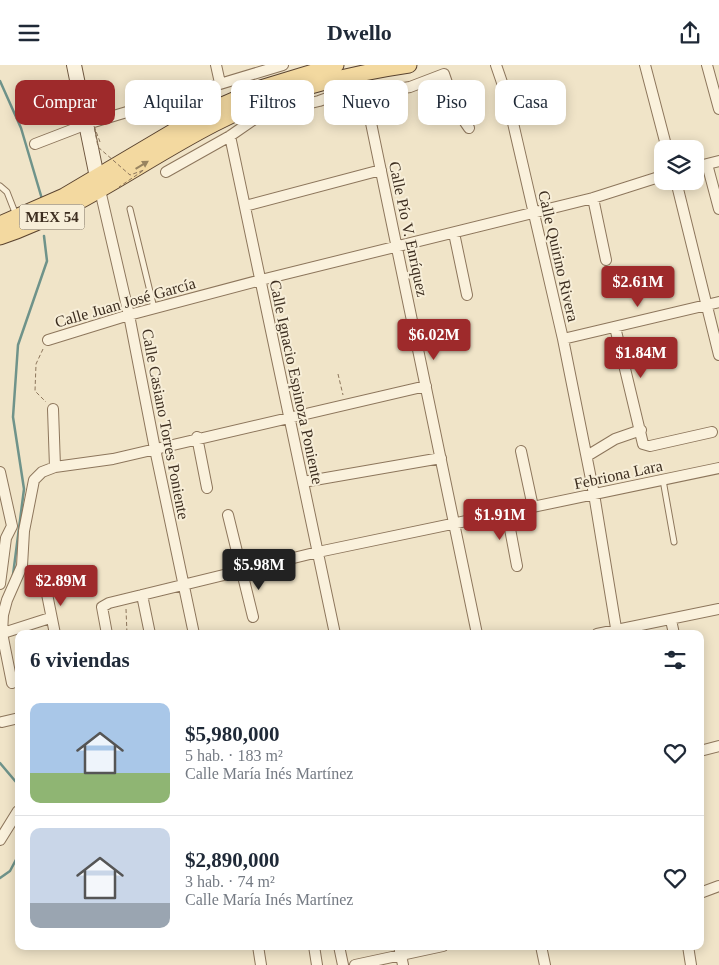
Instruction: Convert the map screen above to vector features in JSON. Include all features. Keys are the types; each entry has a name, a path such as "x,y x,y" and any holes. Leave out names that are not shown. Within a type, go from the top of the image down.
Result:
{"main road":[{"name":"MEX 54","path":"0,237 55,216 164,135 226,103 292,77 336,65"},
{"name":"MEX 54","path":"0,224 99,184 213,124 267,101 323,81 409,65"}],"street":[{"path":"74,65 77,80"},
{"path":"216,65 219,80"},
{"path":"221,83 283,65"},
{"name":"Calle Quirino Rivera","path":"496,65 507,97 563,339 587,456 617,630"},
{"path":"645,65 665,140"},
{"path":"707,65 719,109"},
{"path":"408,87 416,86 444,74 456,109 468,128"},
{"path":"166,172 256,119 270,113 324,99"},
{"path":"35,144 84,125"},
{"path":"87,125 99,184"},
{"name":"Calle Pío V. Enríquez","path":"372,125 476,630"},
{"name":"Calle Ignacio Espinoza Poniente","path":"230,136 334,630"},
{"path":"704,165 719,161"},
{"path":"707,164 719,209"},
{"path":"245,206 381,170"},
{"name":"Calle Juan José García","path":"48,340 130,315 454,233 592,197 654,178"},
{"name":"Calle Casiano Torres Poniente","path":"99,184 130,315 154,449 193,630"},
{"path":"678,190 719,355"},
{"path":"592,197 606,260"},
{"path":"454,233 467,295"},
{"path":"563,339 719,302"},
{"path":"615,327 641,430 642,442 650,447 712,432"},
{"path":"12,683 1,633 7,600 22,566 24,531 34,481 42,471 55,467 113,459 197,437 426,385"},
{"path":"53,409 55,467"},
{"path":"587,456 615,439 641,430"},
{"path":"197,437 207,488"},
{"path":"521,451 533,507"},
{"path":"303,483 440,458"},
{"name":"Febriona Lara","path":"106,630 102,607 109,603 318,553 719,468"},
{"path":"0,472 1,487 12,526 6,538 0,584"},
{"path":"507,513 516,566"},
{"path":"228,515 254,617"},
{"path":"12,526 24,531"},
{"path":"45,585 54,630"},
{"path":"142,595 149,630"},
{"path":"625,630 719,609"},
{"path":"1,633 28,627 50,618"},
{"path":"671,619 673,630"},
{"path":"2,722 15,719"},
{"path":"704,750 719,746"},
{"path":"0,840 15,816"},
{"path":"704,892 719,886"},
{"path":"259,950 261,965"},
{"path":"314,950 316,965"},
{"path":"340,950 343,965"},
{"path":"355,965 426,950"},
{"path":"542,950 545,965"},
{"path":"689,950 691,965"}],"lane":[{"path":"0,186 7,192 17,217"},
{"path":"130,209 154,309"},
{"path":"663,480 674,542"}],"path":[{"path":"100,142 94,126 98,147 130,175 144,170 119,187"},
{"name":"Calle Juan José García","path":"48,340 36,364 35,391 53,409"},
{"path":"338,374 345,403"},
{"path":"126,599 127,630"}],"waterway":[{"path":"0,81 21,128 42,199"},
{"path":"13,575 24,489 13,417 18,345 47,261 44,236"},
{"path":"0,763 15,781"},
{"path":"0,878 10,871 15,862"}]}
